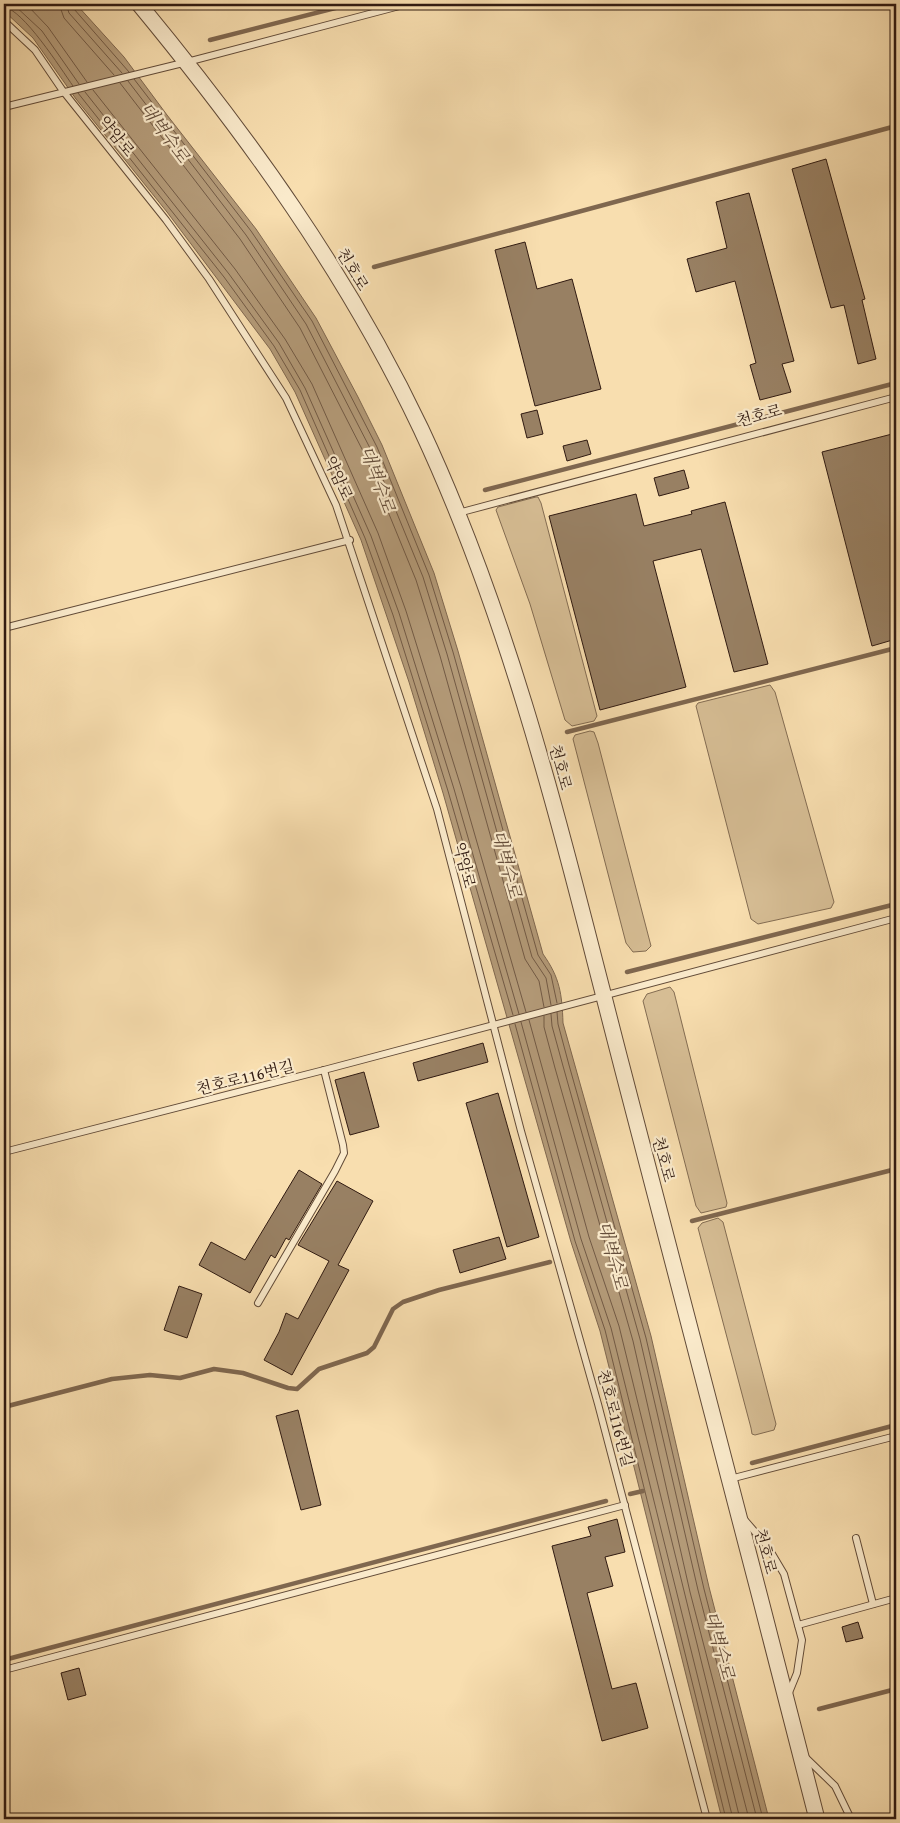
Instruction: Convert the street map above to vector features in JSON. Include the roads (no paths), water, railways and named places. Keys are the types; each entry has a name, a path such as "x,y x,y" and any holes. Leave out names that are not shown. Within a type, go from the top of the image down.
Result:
{"street":[{"name":"천호로","path":"139,4 187,62 284,191 333,266 416,421 457,513 500,626 534,733 817,1819"}],"lane":[{"path":"4,107 65,90 187,62 407,4"},
{"name":"약암로","path":"4,21 35,50 166,220 268,369 286,398 308,442 350,540 437,809 495,1024"},
{"name":"천호로","path":"457,513 896,397"},
{"path":"4,628 350,540"},
{"name":"천호로116번길","path":"4,1152 324,1070 896,918"},
{"name":"천호로116번길","path":"495,1024 538,1193 573,1310 707,1819"},
{"path":"258,1303 344,1153 324,1070"},
{"path":"729,1479 896,1436"},
{"path":"4,1670 625,1505"},
{"path":"737,1511 768,1547 788,1582 802,1647 797,1673 786,1698"},
{"path":"856,1538 873,1604"},
{"path":"798,1625 896,1598"},
{"path":"800,1754 835,1786 851,1819"}],"water":[{"name":"대벽수로","path":"4,4 76,4 124,57 256,229 316,318 382,445 434,573 458,651 543,954 557,979 562,1003 563,1023 651,1336 709,1587 769,1819 722,1819 600,1331 571,1242 443,793 409,682 361,540 295,392 270,349 167,212 76,99 33,38 4,11"}],"waterway":[{"path":"210,40 351,4"},
{"path":"374,267 896,126"},
{"path":"485,490 896,383"},
{"path":"567,732 896,648"},
{"path":"627,972 896,904"},
{"path":"692,1221 896,1169"},
{"path":"4,1407 112,1379 150,1375 180,1378 214,1369 243,1373 288,1388 297,1389 319,1369 367,1353 374,1347 393,1309 403,1302 439,1290 550,1262"},
{"path":"752,1463 896,1425"},
{"path":"630,1494 643,1491"},
{"path":"4,1660 606,1501"},
{"path":"819,1709 896,1689"}]}
